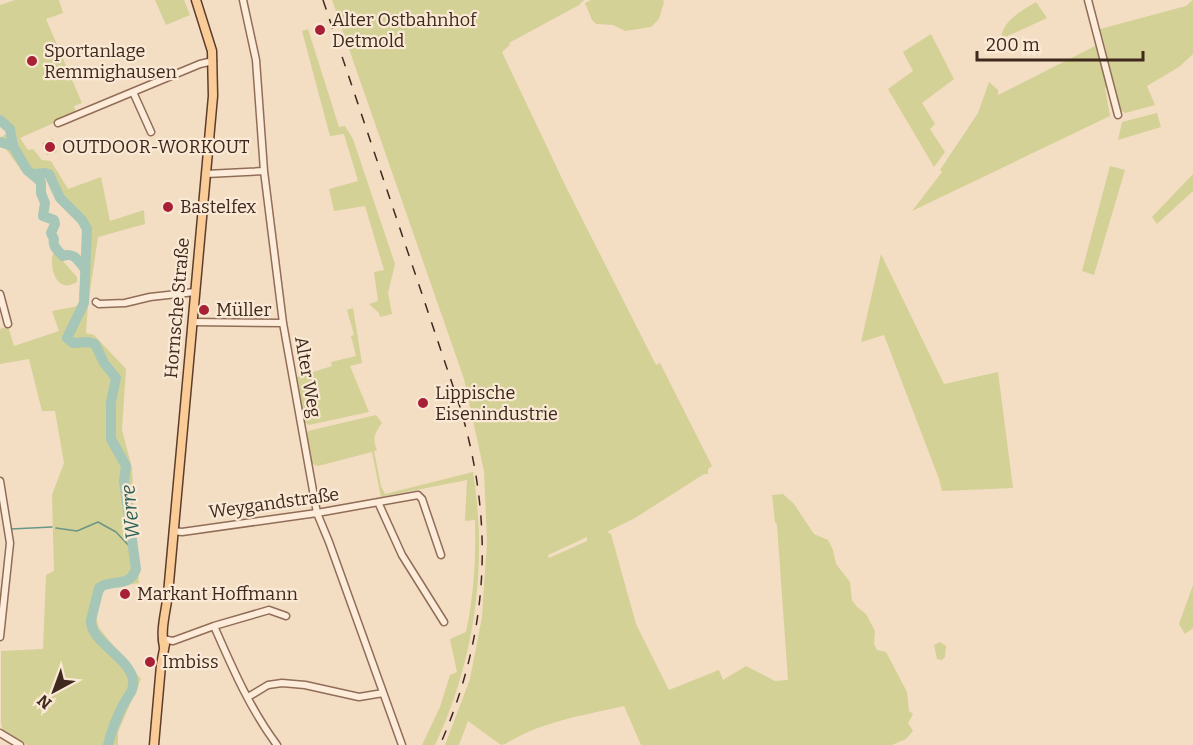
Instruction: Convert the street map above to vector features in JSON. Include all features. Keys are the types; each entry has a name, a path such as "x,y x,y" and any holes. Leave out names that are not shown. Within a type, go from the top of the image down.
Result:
{"main road":[{"name":"Hornsche Straße","path":"154,745 213,96 213,61 208,34 196,0"}],"street":[{"name":"Alter Weg","path":"243,0 256,60 264,171 283,323 316,513 329,542 402,745"},
{"path":"1088,0 1118,115"},
{"path":"58,123 200,64 213,61"},
{"path":"133,92 150,132"},
{"path":"206,174 264,171"},
{"path":"96,302 99,304 125,303 195,292"},
{"path":"0,294 8,324"},
{"path":"192,322 283,323"},
{"path":"0,481 10,543 0,637"},
{"name":"Weygandstraße","path":"173,531 182,532 316,513 412,495 420,496 441,555"},
{"path":"378,502 402,555 444,622"},
{"path":"164,642 269,610 286,616"},
{"path":"214,626 237,680 277,745"},
{"path":"248,697 268,685 282,683 305,685 359,697 383,693"},
{"path":"0,734 20,745"}],"shaded area":[{"path":"15,0 59,0 63,13 46,19 82,103 74,106 76,113 20,138 28,150 33,149 42,160 51,161 68,189 101,177 110,221 144,210 145,224 98,237 89,298 79,297 84,228 75,213 58,195 48,174 26,176 0,143 0,138 7,133 5,125 0,124 0,5"},
{"path":"155,0 184,0 190,15 166,25"},
{"path":"332,0 584,0 579,5 509,43 510,45 502,52 566,187 656,365 660,363 712,466 708,469 708,474 704,474 635,518 607,532 611,534 636,624 669,690 719,670 723,680 746,666 775,681 788,680 777,525 772,495 783,494 794,504 814,534 828,540 836,564 850,582 852,600 866,614 875,631 874,644 877,650 886,652 907,692 909,711 913,714 908,723 913,731 906,739 892,745 641,745 624,706 548,725 501,745 468,721 459,745 445,745 470,679 482,617 487,542 484,471 464,379","holes":["587,537 587,541 549,558 548,555"]},
{"path":"591,0 663,0 664,2 659,19 651,27 625,31 613,25 596,24 585,3"},
{"path":"1193,0 1193,54 1179,67 1147,86 1155,105 1125,113 1119,109 1114,85 1105,88 1110,116 912,211 942,172 940,170 978,113 989,82 998,90 998,95 1095,46 1097,52 1106,50 1100,29 1186,6"},
{"path":"1036,2 1047,18 1001,39 1002,32 1009,21"},
{"path":"308,29 339,127 345,126 353,139 395,264 388,293 392,314 380,317 379,313 369,304 378,301 374,272 384,270 365,206 334,211 329,189 358,181 344,134 330,136 302,31"},
{"path":"931,34 954,79 922,103 935,124 930,129 945,152 934,167 888,89 913,71 903,52"},
{"path":"1157,113 1161,127 1118,140 1122,122"},
{"name":"OUTDOOR-WORKOUT","path":"53,139 57,152 47,155 42,143"},
{"path":"1110,166 1125,170 1094,275 1082,271"},
{"path":"1193,174 1193,191 1157,224 1152,217"},
{"path":"55,248 77,277 77,282 63,285 58,281 52,262"},
{"path":"881,254 944,384 998,372 1013,488 942,491 884,335 861,342"},
{"path":"88,304 86,333 94,335 126,369 122,430 132,468 136,548 134,548 136,549 139,583 106,588 99,603 97,617 99,628 141,679 118,732 118,745 27,745 3,732 1,651 43,649 46,575 54,571 52,495 64,463 55,411 42,411 29,359 0,364 0,329 8,326 14,346 59,331 52,311"},
{"path":"353,308 362,363 350,366 369,412 309,425 304,422 297,377 332,366 331,362 356,356 351,336 354,335 347,310"},
{"path":"376,415 382,423 375,436 377,450 374,451 381,486 385,494 473,472 479,542 475,612 460,680 435,745 422,745 440,707 450,675 457,672 450,639 466,632 474,576 475,520 465,521 467,480 381,497 372,452 318,466 312,464 306,434 308,431"},
{"path":"1193,585 1193,628 1185,634 1179,624"},
{"path":"940,642 946,646 945,657 942,660 937,659 934,645"}],"waterway":[{"name":"Werre","path":"0,120 10,129 13,146"},
{"name":"Werre","path":"0,142 13,146 27,170 41,182 41,193 45,203 43,216 54,220 55,224 51,233 56,248 63,256 70,255 76,258 85,269"},
{"name":"Werre","path":"34,174 49,174 60,198 82,220 87,229 84,303 67,338 73,343 95,344 104,363 116,378 111,402 111,439 126,466 124,481 136,569 129,579 99,588 91,620 96,635 125,664 133,680 132,690 112,730 108,745"},
{"path":"56,528 77,531 98,522 116,532 132,549"},
{"path":"11,529 52,527"}],"railway":[{"path":"323,0 460,407 479,493 482,578 477,620 469,661 440,745"}],"place":[{"name":"Alter Ostbahnhof Detmold","path":"320,30"},
{"name":"Sportanlage Remmighausen","path":"32,61"},
{"name":"OUTDOOR-WORKOUT","path":"50,147"},
{"name":"Bastelfex","path":"168,207"},
{"name":"Müller","path":"204,310"},
{"name":"Lippische Eisenindustrie","path":"423,403"},
{"name":"Markant Hoffmann","path":"125,594"},
{"name":"Imbiss","path":"150,662"}]}
